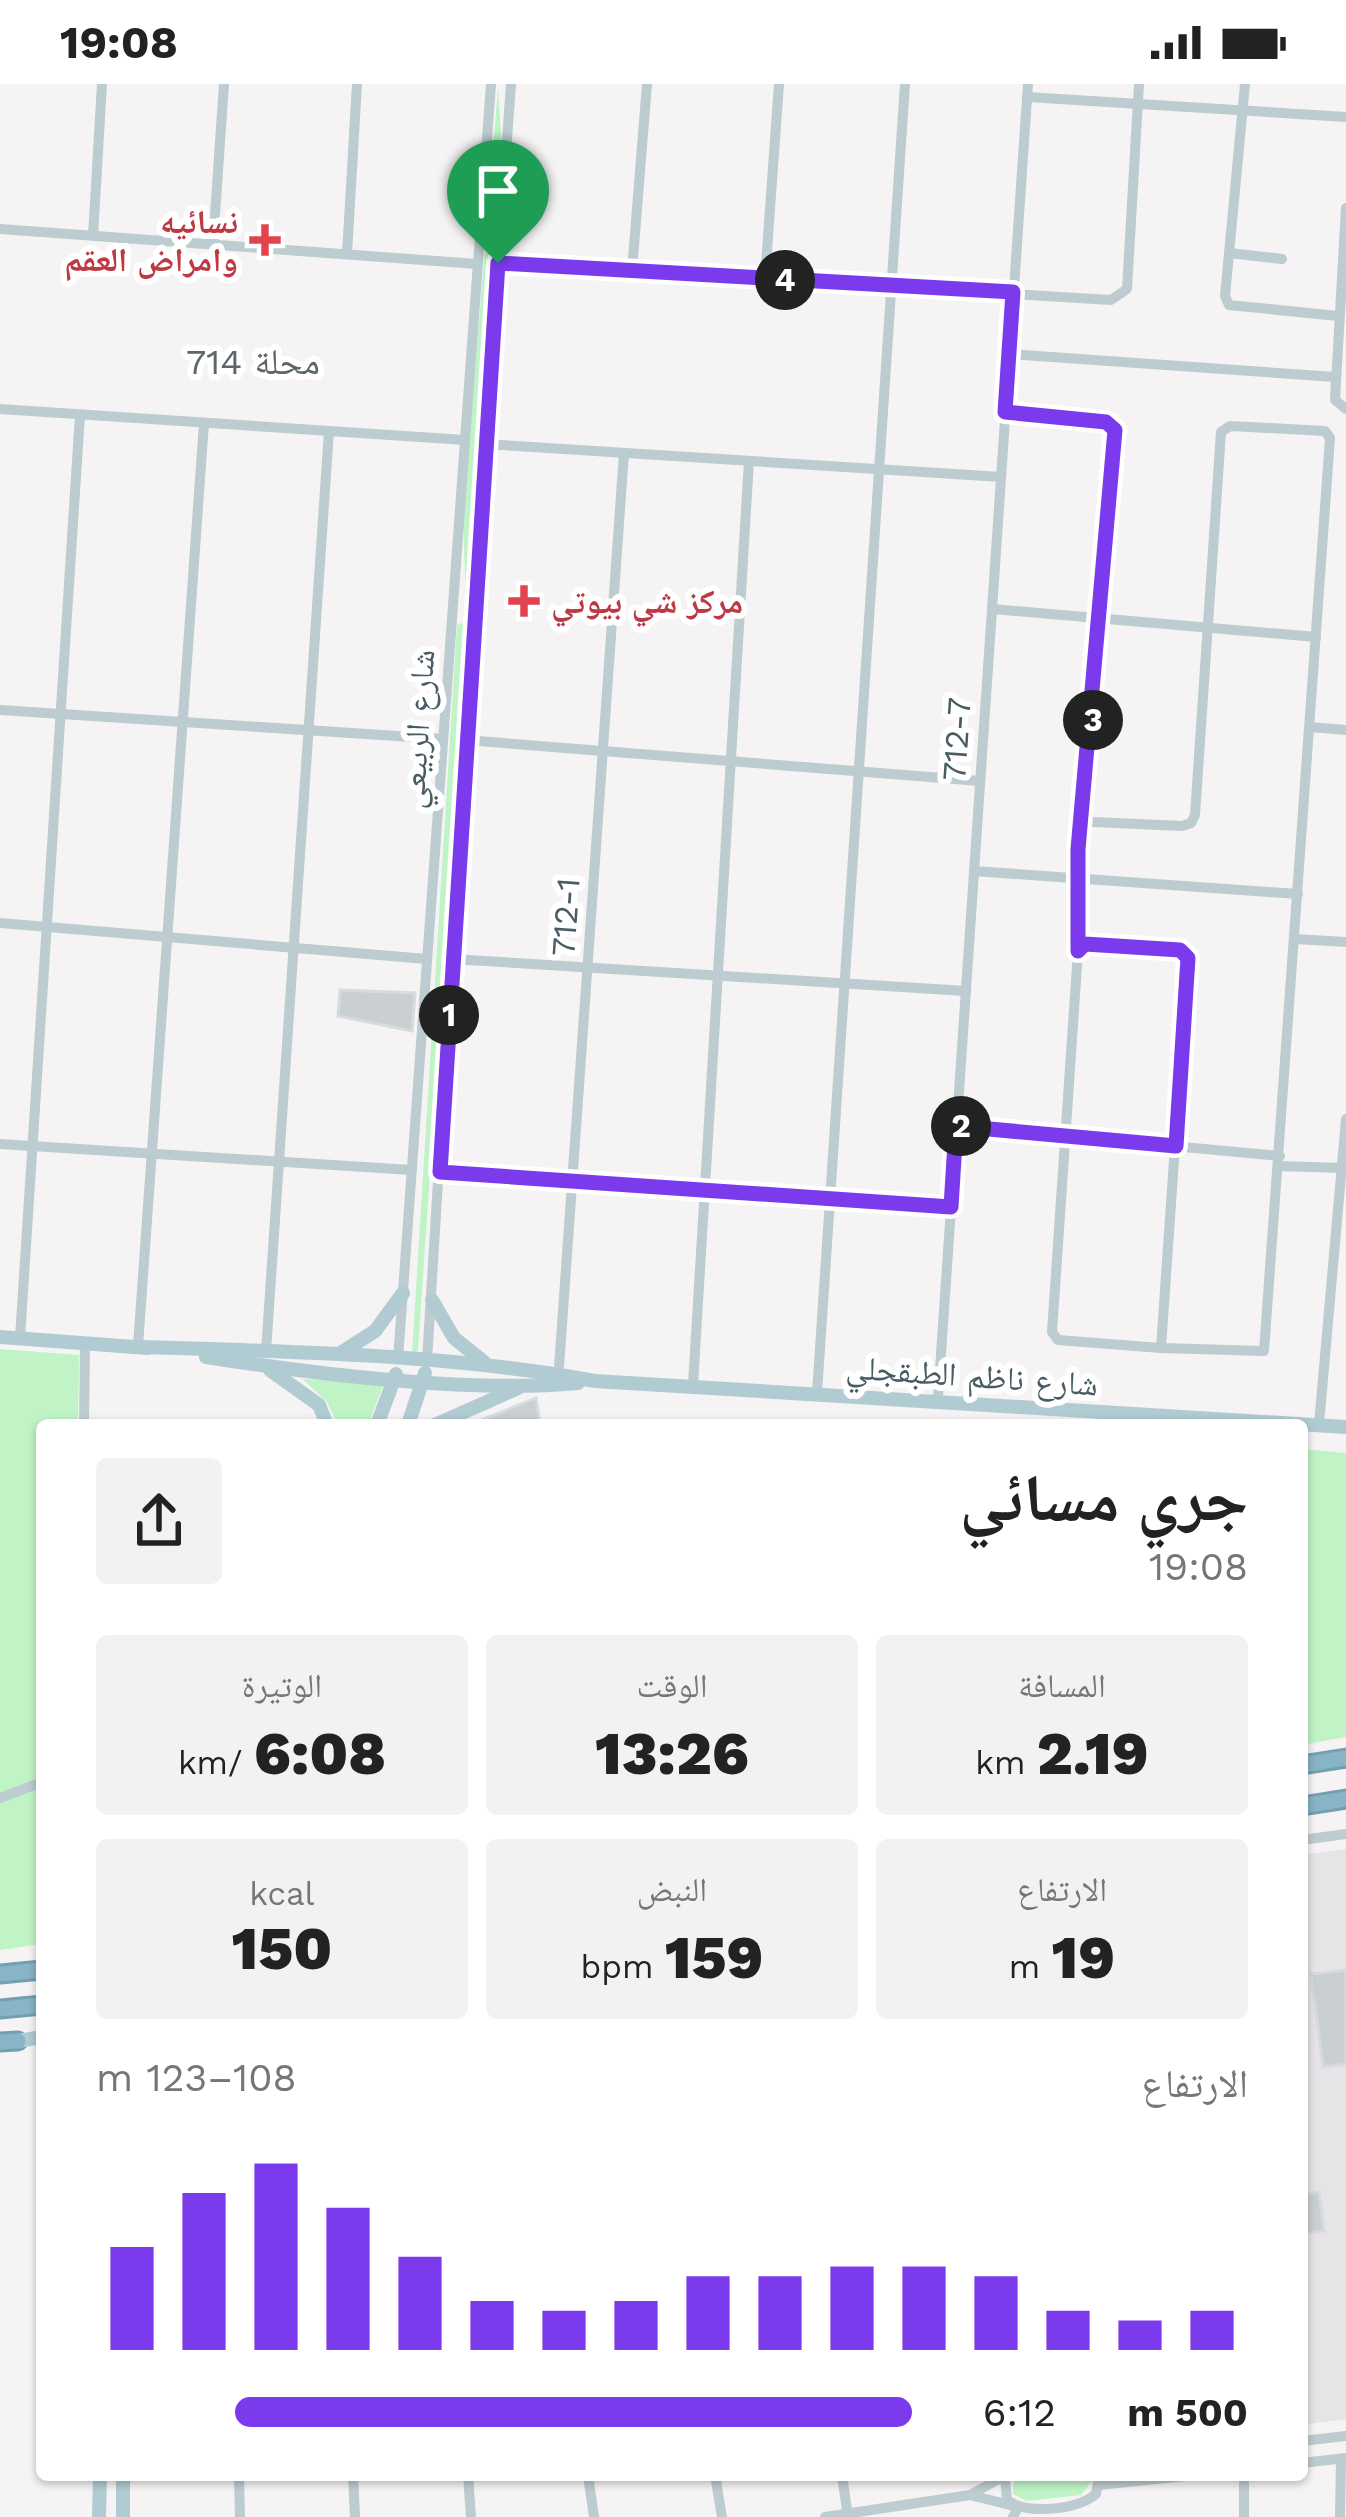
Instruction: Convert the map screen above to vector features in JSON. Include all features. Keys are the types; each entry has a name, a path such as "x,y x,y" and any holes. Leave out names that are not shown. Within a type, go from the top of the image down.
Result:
{"highway":[{"path":"1308,1764 1346,1758"},
{"path":"1308,1805 1346,1799"},
{"path":"0,1974 36,1971"},
{"path":"0,2009 36,2006"},
{"path":"0,2044 18,2041"}],"main road":[{"path":"339,1354 375,1331 403,1293"},
{"path":"432,1300 439,1317 469,1353 500,1367"},
{"name":"شارع ناظم الطبقجلي","path":"0,1336 263,1358 395,1377 525,1385 558,1379"},
{"name":"شارع ناظم الطبقجلي","path":"263,1358 339,1354 500,1367 558,1379 1243,1419"},
{"path":"263,1358 319,1405 325,1419"},
{"name":"شارع الربيعي","path":"379,1419 398,1359"},
{"name":"شارع الربيعي","path":"410,1419 427,1361"},
{"path":"448,1419 525,1385"},
{"name":"شارع ناظم الطبقجلي","path":"1308,1423 1346,1427"},
{"path":"18,2041 36,2039"},
{"path":"99,2517 100,2481"},
{"path":"123,2481 123,2517"}],"street":[{"path":"93,236 102,84"},
{"path":"213,244 224,84"},
{"path":"347,254 357,84"},
{"name":"شارع الربيعي","path":"398,1359 490,84"},
{"name":"شارع الربيعي","path":"427,1361 511,84"},
{"path":"632,271 647,84"},
{"path":"765,278 779,84"},
{"path":"817,1393 904,84"},
{"path":"498,263 1112,300 1127,289 1139,84"},
{"path":"1245,84 1228,305 1338,316"},
{"path":"1027,91 1138,104 1346,117"},
{"name":"712-7","path":"938,1399 1027,91"},
{"path":"1342,407 1335,377 1342,346 1338,316 1346,208"},
{"path":"0,229 478,264"},
{"path":"1229,253 1282,259"},
{"path":"1009,354 1335,377"},
{"path":"0,409 465,440"},
{"path":"1005,412 1106,422 1115,430 1079,879 1054,1337 1161,1348 1264,1351 1330,438 1325,431 1230,426 1221,432 1210,628 1191,823 1084,819"},
{"path":"20,1338 80,415"},
{"path":"141,1347 204,423"},
{"path":"263,1358 329,431"},
{"path":"485,444 1001,477"},
{"name":"712-1","path":"558,1379 623,453"},
{"path":"693,1385 749,461"},
{"path":"453,607 473,609"},
{"path":"992,609 1316,637"},
{"path":"0,710 443,739"},
{"path":"1310,728 1346,730"},
{"path":"465,740 980,781"},
{"path":"974,871 1298,894"},
{"path":"0,923 427,959"},
{"path":"1295,939 1346,942"},
{"path":"1078,951 1090,944 1185,953 1161,1348"},
{"path":"452,958 965,991"},
{"path":"1319,1424 1346,1119"},
{"path":"956,1126 1176,1146 1343,1168"},
{"path":"0,1144 412,1170"},
{"path":"440,1172 951,1207"},
{"path":"1329,1323 1346,1325"},
{"path":"84,1419 86,1342"},
{"path":"0,1798 36,1784"},
{"path":"1308,1839 1346,1834"},
{"path":"1308,2440 1346,2436"},
{"path":"1308,2462 1344,2459 1340,2517"},
{"path":"239,2481 240,2517"},
{"path":"352,2481 355,2517"},
{"path":"468,2481 471,2517"},
{"path":"589,2481 594,2517"},
{"path":"716,2481 722,2517"},
{"path":"843,2481 848,2516"},
{"path":"825,2517 970,2494 995,2481"},
{"path":"1005,2481 1010,2512"},
{"path":"1094,2517 1092,2498 1099,2481"},
{"path":"1244,2481 1244,2517"},
{"path":"970,2494 1010,2512 1092,2498"}],"shaded area":[{"path":"1346,1849 1346,2419 1308,2424 1308,1854"}],"green space":[{"path":"498,88 501,135 466,601 463,518"},
{"path":"457,625 467,626 418,1350 412,1354"},
{"path":"0,1349 79,1355 78,1419 36,1419 36,1945 0,1950"},
{"path":"303,1379 384,1383 370,1419 335,1419 327,1402"},
{"path":"1308,1450 1346,1453 1346,1737 1308,1744"},
{"path":"1014,2481 1091,2481 1081,2495 1027,2501 1013,2494"}],"building":[{"path":"340,990 415,993 412,1031 338,1016"},
{"path":"536,1398 539,1419 485,1419"},
{"path":"1346,1970 1346,2064 1323,2067 1311,1974"},
{"path":"1319,2192 1324,2231 1308,2233 1308,2194"}],"place":[{"name":"نسائيه وامراض العقم","path":"265,240"},
{"name":"مركز شي بيوتي","path":"524,601"}],"district":[{"name":"محلة 714","path":"253,361"}],"route":[{"path":"498,263 1013,292 1005,412 1106,422 1115,430 1102,620 1078,849 1076,932 1078,951 1085,944 1180,950 1188,958 1176,1146 956,1126 951,1207 440,1172 498,263"}]}
